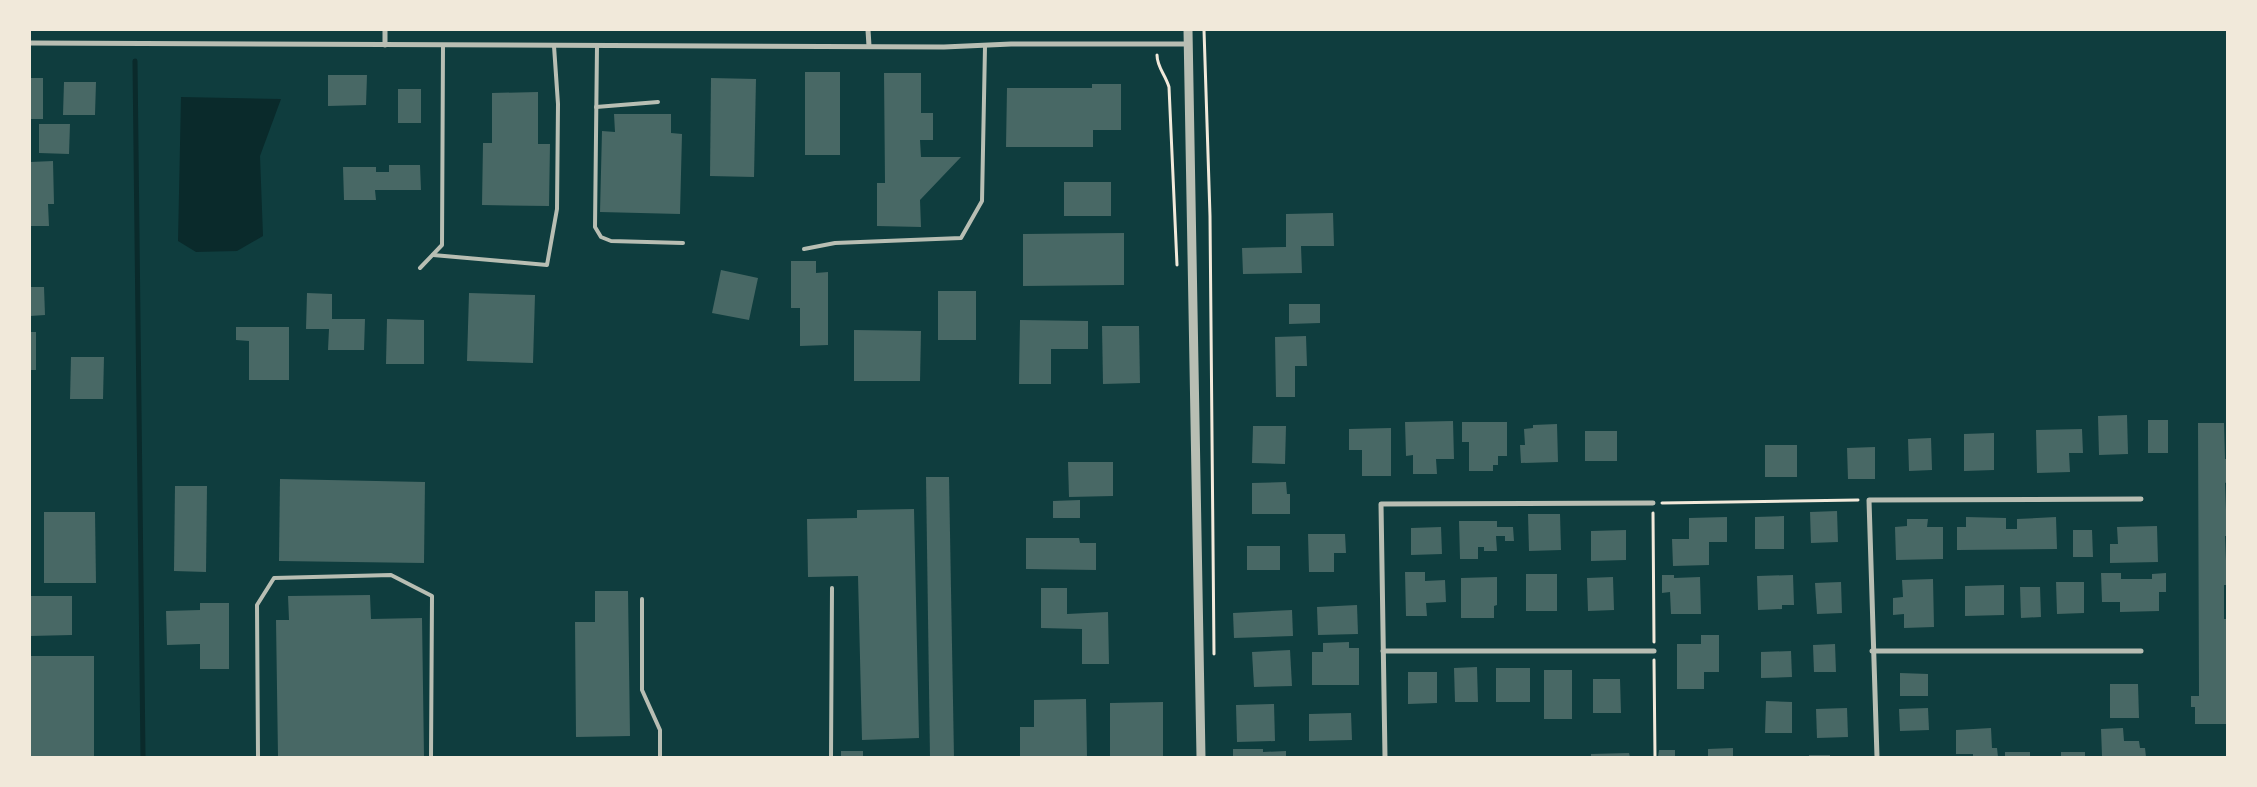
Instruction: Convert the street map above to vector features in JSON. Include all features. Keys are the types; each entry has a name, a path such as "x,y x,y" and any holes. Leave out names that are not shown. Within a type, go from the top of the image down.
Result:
{"street":[{"path":"385,30 385,46"},
{"path":"868,30 868,46"},
{"path":"1188,30 1201,757"},
{"path":"30,43 385,46 985,47 1011,44 1188,44"},
{"path":"1877,757 1872,651 1869,500 2142,499"},
{"path":"1385,757 1381,504 1653,503"},
{"path":"1383,651 1654,651"},
{"path":"1872,651 2141,651"}],"lane":[{"path":"420,268 442,245 443,46"},
{"path":"433,255 547,266 557,209 558,104 554,46"},
{"path":"596,46 595,227 602,237 611,241 683,243"},
{"path":"804,249 835,243 961,238 982,202 985,47"},
{"path":"596,107 658,102"},
{"path":"258,757 258,605 274,578 391,575 432,596 431,757"},
{"path":"831,757 832,588"},
{"path":"642,599 642,690 660,730 660,757"}],"path":[{"path":"1204,30 1210,216 1214,663"},
{"path":"1157,44 1157,63 1165,74 1169,87 1178,268"},
{"path":"1655,757 1653,503 1869,500"}],"water":[{"path":"181,97 281,99 260,156 263,236 237,251 196,252 178,241"}],"building":[{"path":"805,72 840,72 840,155 805,155"},
{"path":"884,73 921,73 921,113 933,113 933,140 920,140 921,157 961,157 920,200 921,227 877,226 877,183 885,183"},
{"path":"328,75 367,75 366,105 328,106"},
{"path":"30,78 43,78 43,119 30,119"},
{"path":"711,78 756,79 754,177 710,176"},
{"path":"64,82 96,82 95,115 63,115"},
{"path":"1092,84 1121,84 1121,130 1093,130 1093,147 1006,147 1007,88 1092,88"},
{"path":"398,89 421,89 421,123 398,123"},
{"path":"538,92 538,144 550,144 549,206 482,205 483,143 492,143 492,93"},
{"path":"614,114 671,114 671,133 682,134 680,214 600,212 602,131 615,132"},
{"path":"39,124 70,124 69,154 39,153"},
{"path":"53,161 54,204 48,204 49,226 30,226 30,162"},
{"path":"389,165 420,165 421,190 375,190 376,200 344,200 343,167 376,167 376,172 389,172"},
{"path":"1064,182 1111,182 1111,216 1064,216"},
{"path":"1333,213 1334,246 1301,246 1302,273 1243,274 1242,248 1286,247 1286,214"},
{"path":"1124,233 1124,285 1023,286 1023,234"},
{"path":"791,261 816,261 816,273 828,272 828,345 800,346 800,308 791,308"},
{"path":"721,270 758,278 749,320 712,313"},
{"path":"30,287 44,287 45,315 30,316"},
{"path":"938,291 976,291 976,340 938,340"},
{"path":"307,293 332,294 332,319 365,319 364,350 328,350 329,329 306,329"},
{"path":"469,293 535,295 533,363 467,361"},
{"path":"1289,304 1320,304 1320,323 1289,324"},
{"path":"387,319 424,320 424,364 386,364"},
{"path":"1020,320 1088,321 1088,349 1051,349 1051,384 1019,384"},
{"path":"1102,326 1139,326 1140,383 1103,384"},
{"path":"236,327 289,327 289,380 249,380 249,341 236,340"},
{"path":"854,330 921,331 920,381 854,381"},
{"path":"30,332 36,332 36,370 30,370"},
{"path":"1306,336 1307,366 1295,366 1295,397 1276,397 1275,337"},
{"path":"71,357 104,357 103,399 70,399"},
{"path":"2127,415 2128,454 2099,455 2098,416"},
{"path":"2148,420 2168,420 2168,453 2148,453"},
{"path":"1453,421 1454,459 1436,459 1437,474 1413,474 1413,455 1406,456 1405,422"},
{"path":"1462,422 1507,422 1507,456 1498,456 1498,465 1493,465 1493,471 1469,471 1469,442 1462,442"},
{"path":"2198,423 2224,423 2225,459 2227,459 2227,482 2225,483 2227,536 2225,536 2227,585 2224,585 2224,619 2227,619 2227,724 2195,724 2195,707 2191,707 2191,696 2199,696"},
{"path":"1557,424 1558,462 1521,463 1520,445 1525,445 1524,429 1533,428 1533,425"},
{"path":"1253,426 1286,426 1285,464 1252,463"},
{"path":"1391,428 1391,476 1362,476 1362,450 1349,450 1349,429"},
{"path":"2082,429 2083,453 2069,453 2070,472 2037,473 2036,430"},
{"path":"1585,431 1617,431 1617,461 1585,461"},
{"path":"1994,433 1994,470 1964,471 1964,434"},
{"path":"1931,438 1932,470 1909,471 1908,439"},
{"path":"1765,445 1797,445 1797,477 1765,477"},
{"path":"1875,447 1875,479 1848,479 1847,448"},
{"path":"1068,462 1113,462 1113,496 1069,497"},
{"path":"926,477 949,477 954,757 930,757"},
{"path":"280,479 425,482 424,563 279,561"},
{"path":"1286,482 1287,494 1290,494 1290,514 1252,514 1252,483"},
{"path":"175,486 207,486 206,572 174,571"},
{"path":"1080,500 1080,518 1053,518 1053,501"},
{"path":"914,509 919,738 862,740 858,576 808,577 807,519 857,518 857,510"},
{"path":"1837,511 1838,542 1811,543 1810,512"},
{"path":"44,512 95,512 96,583 44,583"},
{"path":"1528,514 1560,514 1561,550 1529,551"},
{"path":"1784,516 1784,549 1755,549 1755,517"},
{"path":"1727,517 1727,542 1709,542 1709,565 1673,566 1672,539 1689,539 1689,518"},
{"path":"1966,517 2006,518 2006,529 2017,529 2017,519 2056,517 2057,549 1957,550 1957,527 1966,527"},
{"path":"1907,519 1928,519 1927,527 1943,527 1943,559 1896,560 1895,527 1907,526"},
{"path":"1459,521 1497,521 1497,527 1513,527 1514,541 1505,541 1505,536 1496,536 1497,551 1484,551 1484,547 1478,547 1478,559 1460,559"},
{"path":"2157,526 2158,562 2110,563 2110,544 2118,544 2117,527"},
{"path":"1441,527 1442,554 1411,555 1411,528"},
{"path":"1626,530 1626,560 1591,561 1591,531"},
{"path":"2073,530 2092,530 2093,557 2073,557"},
{"path":"1308,534 1345,534 1346,553 1334,553 1334,572 1309,572"},
{"path":"1026,538 1079,538 1080,543 1096,543 1096,570 1026,569"},
{"path":"1247,546 1280,546 1280,570 1247,570"},
{"path":"1405,572 1425,572 1425,581 1445,580 1446,602 1426,603 1427,616 1406,616"},
{"path":"2101,573 2121,573 2121,579 2152,579 2152,574 2166,573 2166,592 2159,592 2159,611 2120,612 2120,602 2102,602"},
{"path":"1526,574 1557,574 1557,611 1526,611"},
{"path":"1662,575 1674,575 1674,578 1700,577 1701,614 1671,614 1670,592 1662,593"},
{"path":"1793,575 1794,605 1782,605 1782,609 1758,610 1757,576"},
{"path":"1497,577 1497,605 1494,606 1494,618 1461,618 1461,578"},
{"path":"1613,577 1614,610 1588,611 1587,578"},
{"path":"1933,579 1934,627 1904,628 1904,614 1893,615 1893,598 1903,597 1902,580"},
{"path":"1841,582 1842,613 1817,614 1815,583"},
{"path":"2056,582 2084,582 2084,613 2057,614"},
{"path":"2004,585 2004,615 1965,616 1965,586"},
{"path":"2020,587 2040,587 2041,617 2021,618"},
{"path":"1041,588 1067,588 1067,614 1108,612 1109,664 1082,664 1082,629 1041,628"},
{"path":"595,591 628,591 630,736 576,737 575,622 595,622"},
{"path":"370,595 371,619 422,618 424,757 278,757 276,620 289,620 288,596"},
{"path":"30,596 72,596 72,635 30,636"},
{"path":"200,603 229,603 229,669 200,669 200,644 167,645 166,611 200,610"},
{"path":"1357,605 1358,634 1318,635 1317,607"},
{"path":"1292,610 1293,636 1234,638 1233,613"},
{"path":"1701,635 1719,635 1719,672 1704,672 1704,689 1677,689 1677,644 1701,644"},
{"path":"1349,642 1349,648 1359,648 1359,685 1312,685 1312,652 1323,652 1323,643"},
{"path":"1835,644 1836,672 1814,672 1813,645"},
{"path":"1290,650 1292,686 1254,687 1252,652"},
{"path":"1791,651 1792,677 1761,678 1761,652"},
{"path":"30,656 94,656 94,757 30,757"},
{"path":"1477,667 1478,702 1455,702 1454,668"},
{"path":"1496,668 1530,668 1530,702 1496,702"},
{"path":"1544,670 1572,670 1572,719 1544,719"},
{"path":"1408,672 1437,672 1437,703 1408,704"},
{"path":"1900,673 1928,674 1928,696 1900,696"},
{"path":"1593,679 1620,679 1621,713 1593,713"},
{"path":"2110,684 2138,684 2139,718 2110,718"},
{"path":"1086,699 1087,757 1020,757 1020,727 1034,727 1034,700"},
{"path":"1766,701 1792,702 1792,733 1765,733"},
{"path":"1163,702 1163,757 1110,757 1110,703"},
{"path":"1274,704 1275,741 1237,742 1236,705"},
{"path":"1847,708 1848,737 1817,738 1816,709"},
{"path":"1928,708 1929,730 1900,731 1899,709"},
{"path":"1351,713 1352,740 1309,741 1309,714"},
{"path":"1991,728 1992,748 1997,748 1998,757 1973,757 1973,754 1956,754 1956,730"},
{"path":"2123,728 2124,741 2139,741 2140,748 2145,748 2146,757 2102,756 2101,729"},
{"path":"1733,748 1733,757 1708,757 1708,749"},
{"path":"1233,749 1263,749 1263,752 1286,751 1286,757 1233,757"},
{"path":"1659,750 1675,750 1675,757 1658,757"},
{"path":"841,751 863,751 863,757 841,757"},
{"path":"2005,752 2030,752 2030,757 2005,757"},
{"path":"2061,752 2085,752 2085,757 2061,757"},
{"path":"1629,753 1630,757 1591,757 1591,754"},
{"path":"1809,755 1830,755 1830,757 1809,757"}],"waterway":[{"path":"135,61 143,757"}]}
